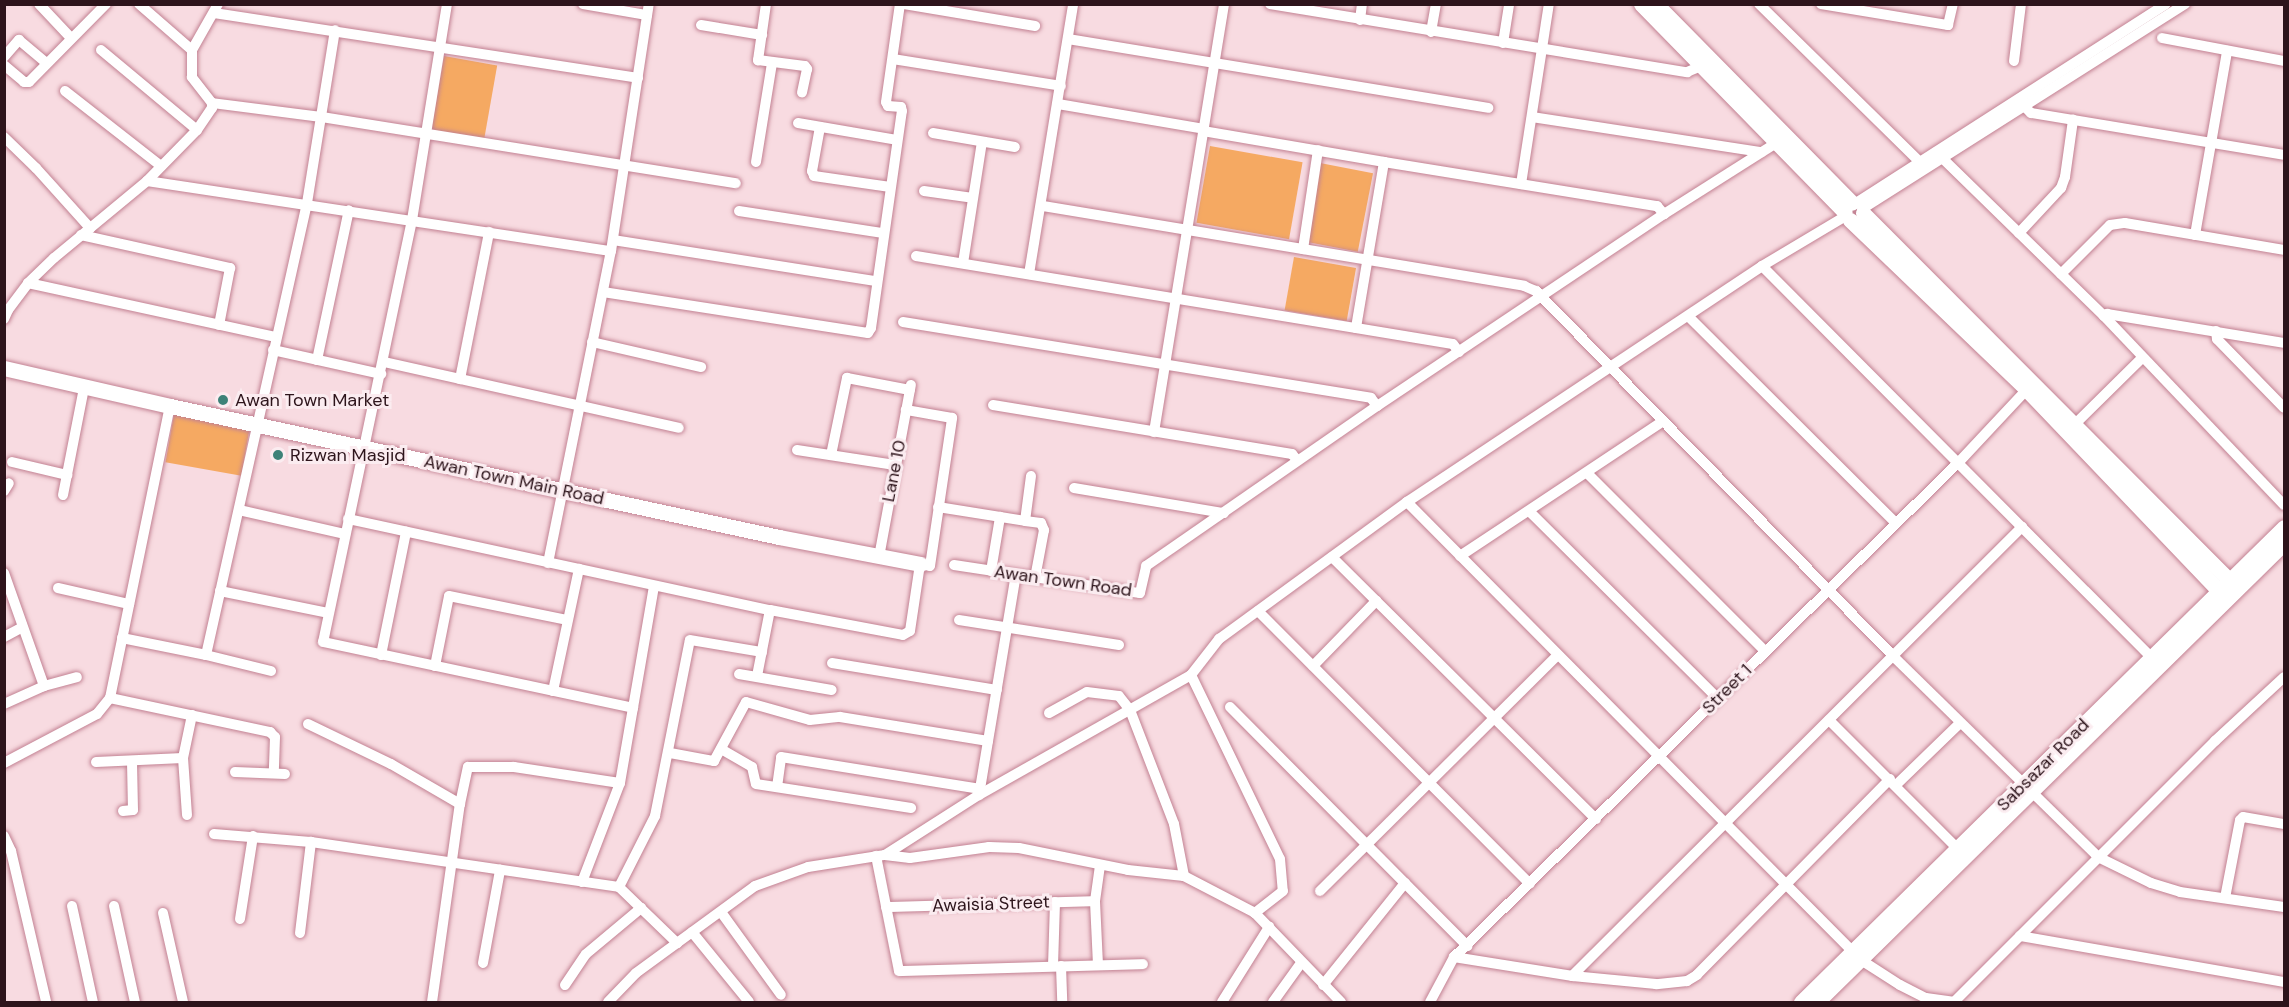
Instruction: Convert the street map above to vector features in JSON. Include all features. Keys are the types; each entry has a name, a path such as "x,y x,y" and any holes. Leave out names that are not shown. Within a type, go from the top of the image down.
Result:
{"street":[{"path":"39,4 71,38"},
{"path":"138,4 192,50"},
{"path":"447,4 412,220 384,362 323,642 633,708"},
{"path":"548,563 613,240 648,10 583,4"},
{"path":"766,4 759,62 805,66 807,69 802,92"},
{"path":"603,292 863,334 871,328 902,108 888,106 886,102 902,4 1035,26"},
{"path":"1029,274 1042,206 1073,4"},
{"path":"1154,432 1224,4"},
{"path":"1270,4 1503,44 1687,72 1707,64"},
{"path":"1360,20 1362,4"},
{"path":"1431,32 1436,4"},
{"path":"1503,44 1509,4"},
{"path":"1521,184 1549,4"},
{"path":"1641,4 1707,64 2071,428 2229,590"},
{"path":"1656,4 1707,64"},
{"path":"1821,4 1948,25 1953,4"},
{"path":"2014,61 2021,4"},
{"path":"2022,103 2166,4"},
{"path":"1761,5 1920,162"},
{"path":"4,65 27,83 102,6"},
{"path":"880,855 980,792 1191,675 1219,639 1407,502 1762,266 2178,6"},
{"path":"638,78 216,9 192,50 192,78 212,103 427,133 736,183"},
{"path":"701,25 762,35"},
{"path":"206,655 307,203 335,30"},
{"path":"1068,39 1488,108"},
{"path":"2162,39 2284,61"},
{"path":"4,57 19,40 46,63"},
{"path":"101,50 197,129"},
{"path":"2195,235 2227,51"},
{"path":"893,59 1061,87"},
{"path":"756,162 772,63"},
{"path":"65,91 161,166"},
{"path":"6,312 28,283 147,181 197,129 212,108 212,103"},
{"path":"2022,103 2031,113 2284,155"},
{"path":"1058,105 1384,162 1657,206 1664,214"},
{"path":"1532,117 1761,152"},
{"path":"2019,233 2061,188 2066,177 2073,120"},
{"path":"798,123 897,141"},
{"path":"820,127 812,171 814,176 890,187"},
{"path":"933,133 1015,147"},
{"path":"4,137 36,168 86,232 230,268 219,325"},
{"path":"1074,488 1224,513 1377,406 1664,214 1781,140"},
{"path":"963,263 982,142"},
{"path":"1303,249 1318,150"},
{"path":"1853,211 1920,162 1939,155"},
{"path":"1939,155 2104,316 2284,505"},
{"path":"1356,328 1384,162"},
{"path":"147,181 307,203 611,251"},
{"path":"924,191 973,198"},
{"path":"1042,206 1524,286 1541,297 1893,656 2098,857 2151,883 2180,892 2284,907"},
{"path":"317,360 349,210"},
{"path":"739,211 883,233"},
{"path":"2061,274 2110,225 2125,223 2284,250"},
{"path":"460,379 489,232"},
{"path":"613,240 876,282"},
{"path":"916,256 1453,344 1458,352"},
{"path":"1762,266 2156,662"},
{"path":"28,283 276,337"},
{"path":"2104,316 2107,314 2284,343"},
{"path":"1688,316 1896,523"},
{"path":"903,322 1371,398 1377,406"},
{"path":"2216,331 2217,339 2284,408"},
{"path":"592,342 701,367"},
{"path":"273,350 381,374"},
{"path":"2071,428 2142,358"},
{"path":"384,362 679,428"},
{"name":"Awan Town Main Road","path":"4,368 84,388 920,564"},
{"name":"Lane 10","path":"831,455 847,378 910,387 879,557"},
{"name":"Street 1","path":"1430,1002 1454,957 1958,463 2030,387"},
{"path":"63,495 84,388"},
{"path":"993,405 1292,454 1297,460"},
{"path":"4,763 97,714 110,698 170,406"},
{"path":"348,519 770,610 907,634 920,564 930,566 952,418 906,410"},
{"path":"1461,556 1663,421"},
{"path":"797,450 894,465"},
{"path":"12,462 68,475"},
{"path":"1587,473 1765,651"},
{"path":"1025,521 1031,476"},
{"path":"1407,502 1558,655 1661,755 1857,956 1900,986 1925,1000 1955,1002 2098,857 2284,677"},
{"path":"938,507 1041,523 1044,530 1035,578"},
{"path":"239,510 345,534"},
{"path":"1529,511 1717,698"},
{"name":"Awan Town Road","path":"954,565 1140,593 1146,566 1224,513"},
{"path":"991,571 1000,517"},
{"path":"1572,976 2022,527"},
{"path":"2229,590 2284,527"},
{"path":"381,655 406,532"},
{"path":"1801,1002 1857,956 2229,590 2284,543"},
{"path":"1332,557 1596,819"},
{"path":"552,690 579,569"},
{"path":"4,573 44,686"},
{"path":"980,792 1016,575"},
{"path":"582,882 620,783 654,586"},
{"path":"58,588 129,604"},
{"path":"220,591 328,613"},
{"path":"435,666 449,596 567,620"},
{"path":"1313,666 1376,601"},
{"path":"758,676 770,610"},
{"path":"1258,611 1530,884"},
{"path":"959,620 1119,645"},
{"path":"4,637 23,627"},
{"path":"122,638 272,671"},
{"path":"619,887 655,816 670,753 690,640 762,652"},
{"path":"1320,891 1558,655"},
{"path":"832,663 997,690"},
{"path":"739,674 832,690"},
{"path":"1191,675 1280,859 1283,891 1255,913"},
{"path":"4,704 44,686 77,677"},
{"path":"1050,713 1087,692 1119,696 1130,710 1174,825 1184,876"},
{"path":"110,698 273,734 274,773"},
{"path":"670,753 714,761 746,702 810,720 840,717 988,741"},
{"path":"1230,706 1467,946"},
{"path":"187,815 183,758 192,715"},
{"path":"1829,720 1962,854"},
{"path":"1454,957 1572,976 1656,984 1687,981 1697,975 1786,884 1893,782 1960,723"},
{"path":"308,724 391,764 460,804"},
{"path":"721,749 752,767 756,784 911,808"},
{"path":"777,787 781,757 980,792"},
{"path":"96,762 183,758"},
{"path":"123,811 133,810 132,761"},
{"path":"432,1002 466,771 472,766 514,767 620,783"},
{"path":"235,772 285,774"},
{"path":"2225,898 2240,820 2243,817 2284,824"},
{"path":"214,834 311,842 619,887 677,943"},
{"path":"4,836 11,851 46,1002"},
{"path":"240,919 253,836"},
{"path":"300,933 311,842"},
{"path":"608,1002 636,973 755,886 808,867 880,855 910,858 989,848 1019,848 1100,865 1184,876 1255,913 1341,1002"},
{"path":"880,855 886,907 899,971 1143,964"},
{"path":"1098,965 1095,901 1100,865"},
{"path":"483,963 500,870"},
{"path":"1323,985 1405,883"},
{"name":"Awaisia Street","path":"886,907 1095,901"},
{"path":"1055,902 1057,966 1062,1002"},
{"path":"72,906 93,1002"},
{"path":"114,906 135,1002"},
{"path":"565,985 586,954 640,908"},
{"path":"721,912 781,995"},
{"path":"163,913 183,1002"},
{"path":"1222,1002 1269,927"},
{"path":"692,932 749,1002"},
{"path":"2020,936 2284,982"},
{"path":"1817,1002 1857,956"},
{"path":"1273,1002 1301,963"}],"shaded area":[{"path":"444,56 497,65 484,139 431,130"},
{"path":"1210,146 1303,162 1289,239 1196,223"},
{"path":"1320,163 1373,173 1358,252 1305,242"},
{"path":"1294,257 1356,268 1347,321 1285,310"},
{"path":"174,414 250,427 241,476 165,462"}],"place":[{"name":"Awan Town Market","path":"223,400"},
{"name":"Rizwan Masjid","path":"278,455"}]}
